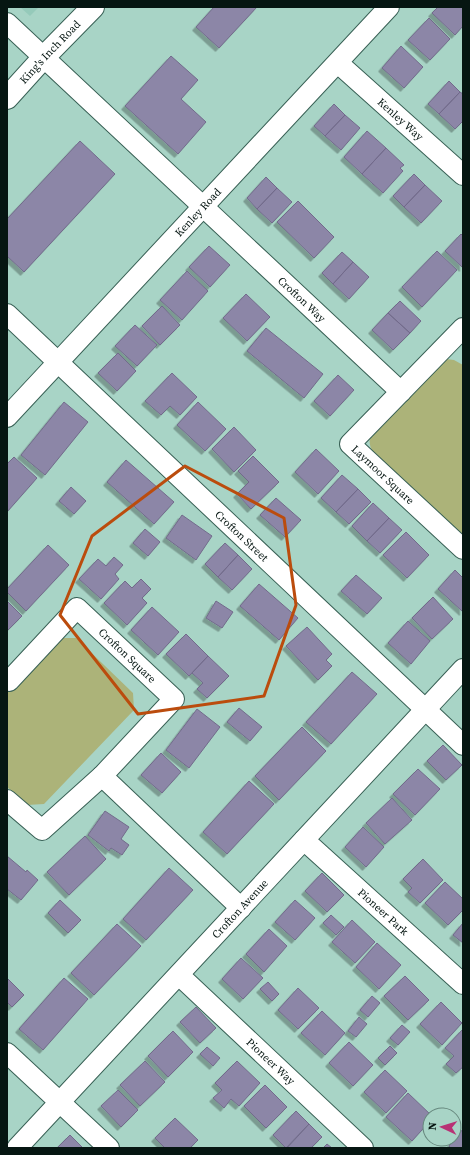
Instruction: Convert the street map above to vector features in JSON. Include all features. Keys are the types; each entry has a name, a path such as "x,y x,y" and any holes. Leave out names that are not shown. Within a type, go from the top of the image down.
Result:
{"street":[{"name":"King's Inch Road","path":"7,98 44,57 93,7"},
{"name":"Kenley Road","path":"7,417 389,7"},
{"name":"Crofton Way","path":"7,22 401,392"},
{"name":"Kenley Way","path":"338,63 463,176"},
{"name":"Crofton Street","path":"7,314 463,745"},
{"name":"Laymoor Square","path":"459,340 401,392 350,444 463,549"},
{"name":"Crofton Square","path":"7,800 42,830 102,776 174,699 77,608 8,681"},
{"name":"Crofton Avenue","path":"17,1148 463,669"},
{"path":"102,776 241,908"},
{"name":"Pioneer Park","path":"304,840 463,984"},
{"name":"Pioneer Way","path":"179,975 363,1148"},
{"path":"7,1053 109,1148"}],"highlighted area":[{"path":"185,466 284,518 296,605 264,696 138,714 60,615 92,536"}],"shaded area":[{"path":"20,7 39,7 30,16"},
{"path":"446,359 454,360 463,365 463,537 373,452 370,447 370,437"},
{"path":"59,638 76,638 133,693 134,710 44,804 27,805 7,787 7,692"}],"building":[{"path":"214,7 257,7 219,48 196,27"},
{"path":"438,7 463,7 463,26 455,35 432,13"},
{"path":"429,18 450,39 430,60 408,40"},
{"path":"401,46 423,67 404,88 382,68"},
{"path":"171,56 198,80 181,99 206,122 178,154 125,106"},
{"path":"449,81 460,92 439,114 428,104"},
{"path":"460,92 463,94 463,121 455,129 439,114"},
{"path":"334,104 345,115 325,136 314,126"},
{"path":"345,115 360,128 341,150 325,136"},
{"path":"367,131 386,148 362,174 344,157"},
{"path":"80,141 115,174 24,272 7,256 7,219"},
{"path":"386,148 404,165 400,168 403,171 383,193 362,174"},
{"path":"414,174 425,185 404,207 393,196"},
{"path":"266,177 277,188 257,209 247,198"},
{"path":"425,185 442,201 421,223 404,207"},
{"path":"277,188 292,202 272,223 257,209"},
{"path":"298,201 334,237 314,258 277,222"},
{"path":"461,234 463,236 463,268 445,251"},
{"path":"209,246 230,265 210,287 189,267"},
{"path":"437,251 457,270 422,307 402,287"},
{"path":"342,252 353,262 333,284 322,273"},
{"path":"353,262 369,277 349,299 333,284"},
{"path":"187,271 208,291 182,320 160,300"},
{"path":"246,294 270,317 247,341 223,318"},
{"path":"400,301 421,321 410,333 388,313"},
{"path":"162,306 180,325 160,345 142,326"},
{"path":"388,313 410,333 393,350 372,330"},
{"path":"135,325 157,345 137,366 115,346"},
{"path":"266,328 323,374 304,398 247,351"},
{"path":"118,353 136,371 117,391 98,373"},
{"path":"172,373 197,397 180,415 170,406 161,415 145,401"},
{"path":"338,375 354,390 330,416 314,401"},
{"path":"64,402 88,422 45,475 21,455"},
{"path":"198,402 226,429 205,451 177,425"},
{"path":"234,427 256,450 234,472 212,449"},
{"path":"316,449 339,471 318,494 295,472"},
{"path":"253,456 279,482 251,509 237,494 249,482 238,471"},
{"path":"14,457 37,478 7,512 7,464"},
{"path":"126,460 174,502 154,524 107,482"},
{"path":"342,475 358,489 336,512 321,498"},
{"path":"71,487 86,501 74,514 59,501"},
{"path":"358,489 371,502 349,524 336,512"},
{"path":"276,498 301,520 285,537 260,515"},
{"path":"373,503 389,518 367,541 352,526"},
{"path":"182,515 212,536 196,560 166,538"},
{"path":"389,518 402,530 380,553 367,541"},
{"path":"145,529 160,542 148,556 133,543"},
{"path":"406,532 429,555 407,578 383,555"},
{"path":"225,543 238,555 218,577 205,564"},
{"path":"48,545 69,565 26,611 7,592 7,589"},
{"path":"238,555 252,569 232,590 218,577"},
{"path":"114,557 123,565 115,574 119,579 101,599 79,579 98,559 106,566"},
{"path":"455,570 463,578 463,612 438,589"},
{"path":"356,575 382,598 367,614 341,591"},
{"path":"141,579 151,589 142,598 147,603 127,625 104,603 125,581 132,588"},
{"path":"259,584 298,618 279,640 240,606"},
{"path":"433,597 453,619 432,639 412,618"},
{"path":"7,601 22,616 7,631"},
{"path":"216,601 233,612 222,628 206,618"},
{"path":"152,607 179,632 158,655 131,630"},
{"path":"408,621 430,641 411,664 388,643"},
{"path":"307,627 332,654 326,660 332,666 318,680 286,646"},
{"path":"186,634 208,656 189,676 166,654"},
{"path":"208,656 229,676 207,698 197,689 203,683 192,673"},
{"path":"352,672 377,694 331,744 306,722"},
{"path":"239,708 262,727 250,741 227,722"},
{"path":"197,709 220,727 189,768 166,750"},
{"path":"302,727 326,751 279,800 255,776"},
{"path":"443,745 462,765 446,780 427,761"},
{"path":"161,753 181,772 162,793 141,775"},
{"path":"418,769 440,789 415,815 393,794"},
{"path":"249,781 274,804 227,854 203,832"},
{"path":"392,798 412,820 385,844 366,823"},
{"path":"105,811 129,827 121,839 129,845 122,855 111,848 109,851 88,835"},
{"path":"363,827 384,847 366,867 345,847"},
{"path":"85,836 106,859 69,895 47,872"},
{"path":"7,856 38,880 21,900 7,889"},
{"path":"423,859 443,880 420,903 408,892 412,888 403,879"},
{"path":"169,868 193,890 146,940 123,919"},
{"path":"322,873 344,895 327,912 305,891"},
{"path":"445,882 463,899 463,910 448,925 425,903"},
{"path":"60,900 81,920 68,933 48,913"},
{"path":"295,900 315,918 295,940 275,922"},
{"path":"331,915 344,927 336,935 323,923"},
{"path":"352,920 375,942 355,963 332,942"},
{"path":"463,923 463,943 453,935"},
{"path":"117,924 141,946 94,995 71,973"},
{"path":"269,929 287,946 264,972 246,954"},
{"path":"377,943 401,965 379,989 356,967"},
{"path":"241,958 263,978 243,999 222,979"},
{"path":"405,976 429,1000 408,1020 384,996"},
{"path":"7,978 24,995 12,1007 7,1002"},
{"path":"64,978 88,999 43,1050 19,1029"},
{"path":"268,982 279,994 272,1001 260,989"},
{"path":"298,988 319,1008 298,1029 278,1010"},
{"path":"372,996 380,1003 368,1017 360,1010"},
{"path":"441,1002 462,1023 442,1045 420,1024"},
{"path":"196,1007 216,1028 200,1043 180,1022"},
{"path":"322,1011 345,1033 325,1055 301,1033"},
{"path":"359,1017 367,1024 356,1037 348,1031"},
{"path":"402,1025 410,1032 398,1045 390,1038"},
{"path":"463,1029 463,1067 456,1073 446,1064 454,1056 445,1048"},
{"path":"173,1031 193,1052 168,1077 148,1056"},
{"path":"349,1042 373,1065 353,1086 329,1063"},
{"path":"390,1046 397,1053 385,1065 378,1058"},
{"path":"207,1047 220,1058 213,1066 200,1054"},
{"path":"145,1061 165,1082 140,1106 120,1085"},
{"path":"237,1061 260,1083 239,1106 231,1099 224,1108 213,1098 222,1090 215,1083"},
{"path":"385,1070 407,1091 386,1113 364,1092"},
{"path":"265,1085 287,1107 266,1128 244,1106"},
{"path":"118,1090 138,1110 121,1127 101,1106"},
{"path":"408,1093 423,1107 422,1130 412,1141 386,1117"},
{"path":"296,1111 309,1124 286,1148 273,1135"},
{"path":"175,1118 198,1140 190,1148 165,1148 155,1138"},
{"path":"309,1124 322,1137 311,1148 287,1148"},
{"path":"463,1129 463,1148 451,1148 450,1147 462,1147"},
{"path":"70,1135 83,1148 57,1148"},
{"path":"327,1144 332,1148 323,1148"}]}
